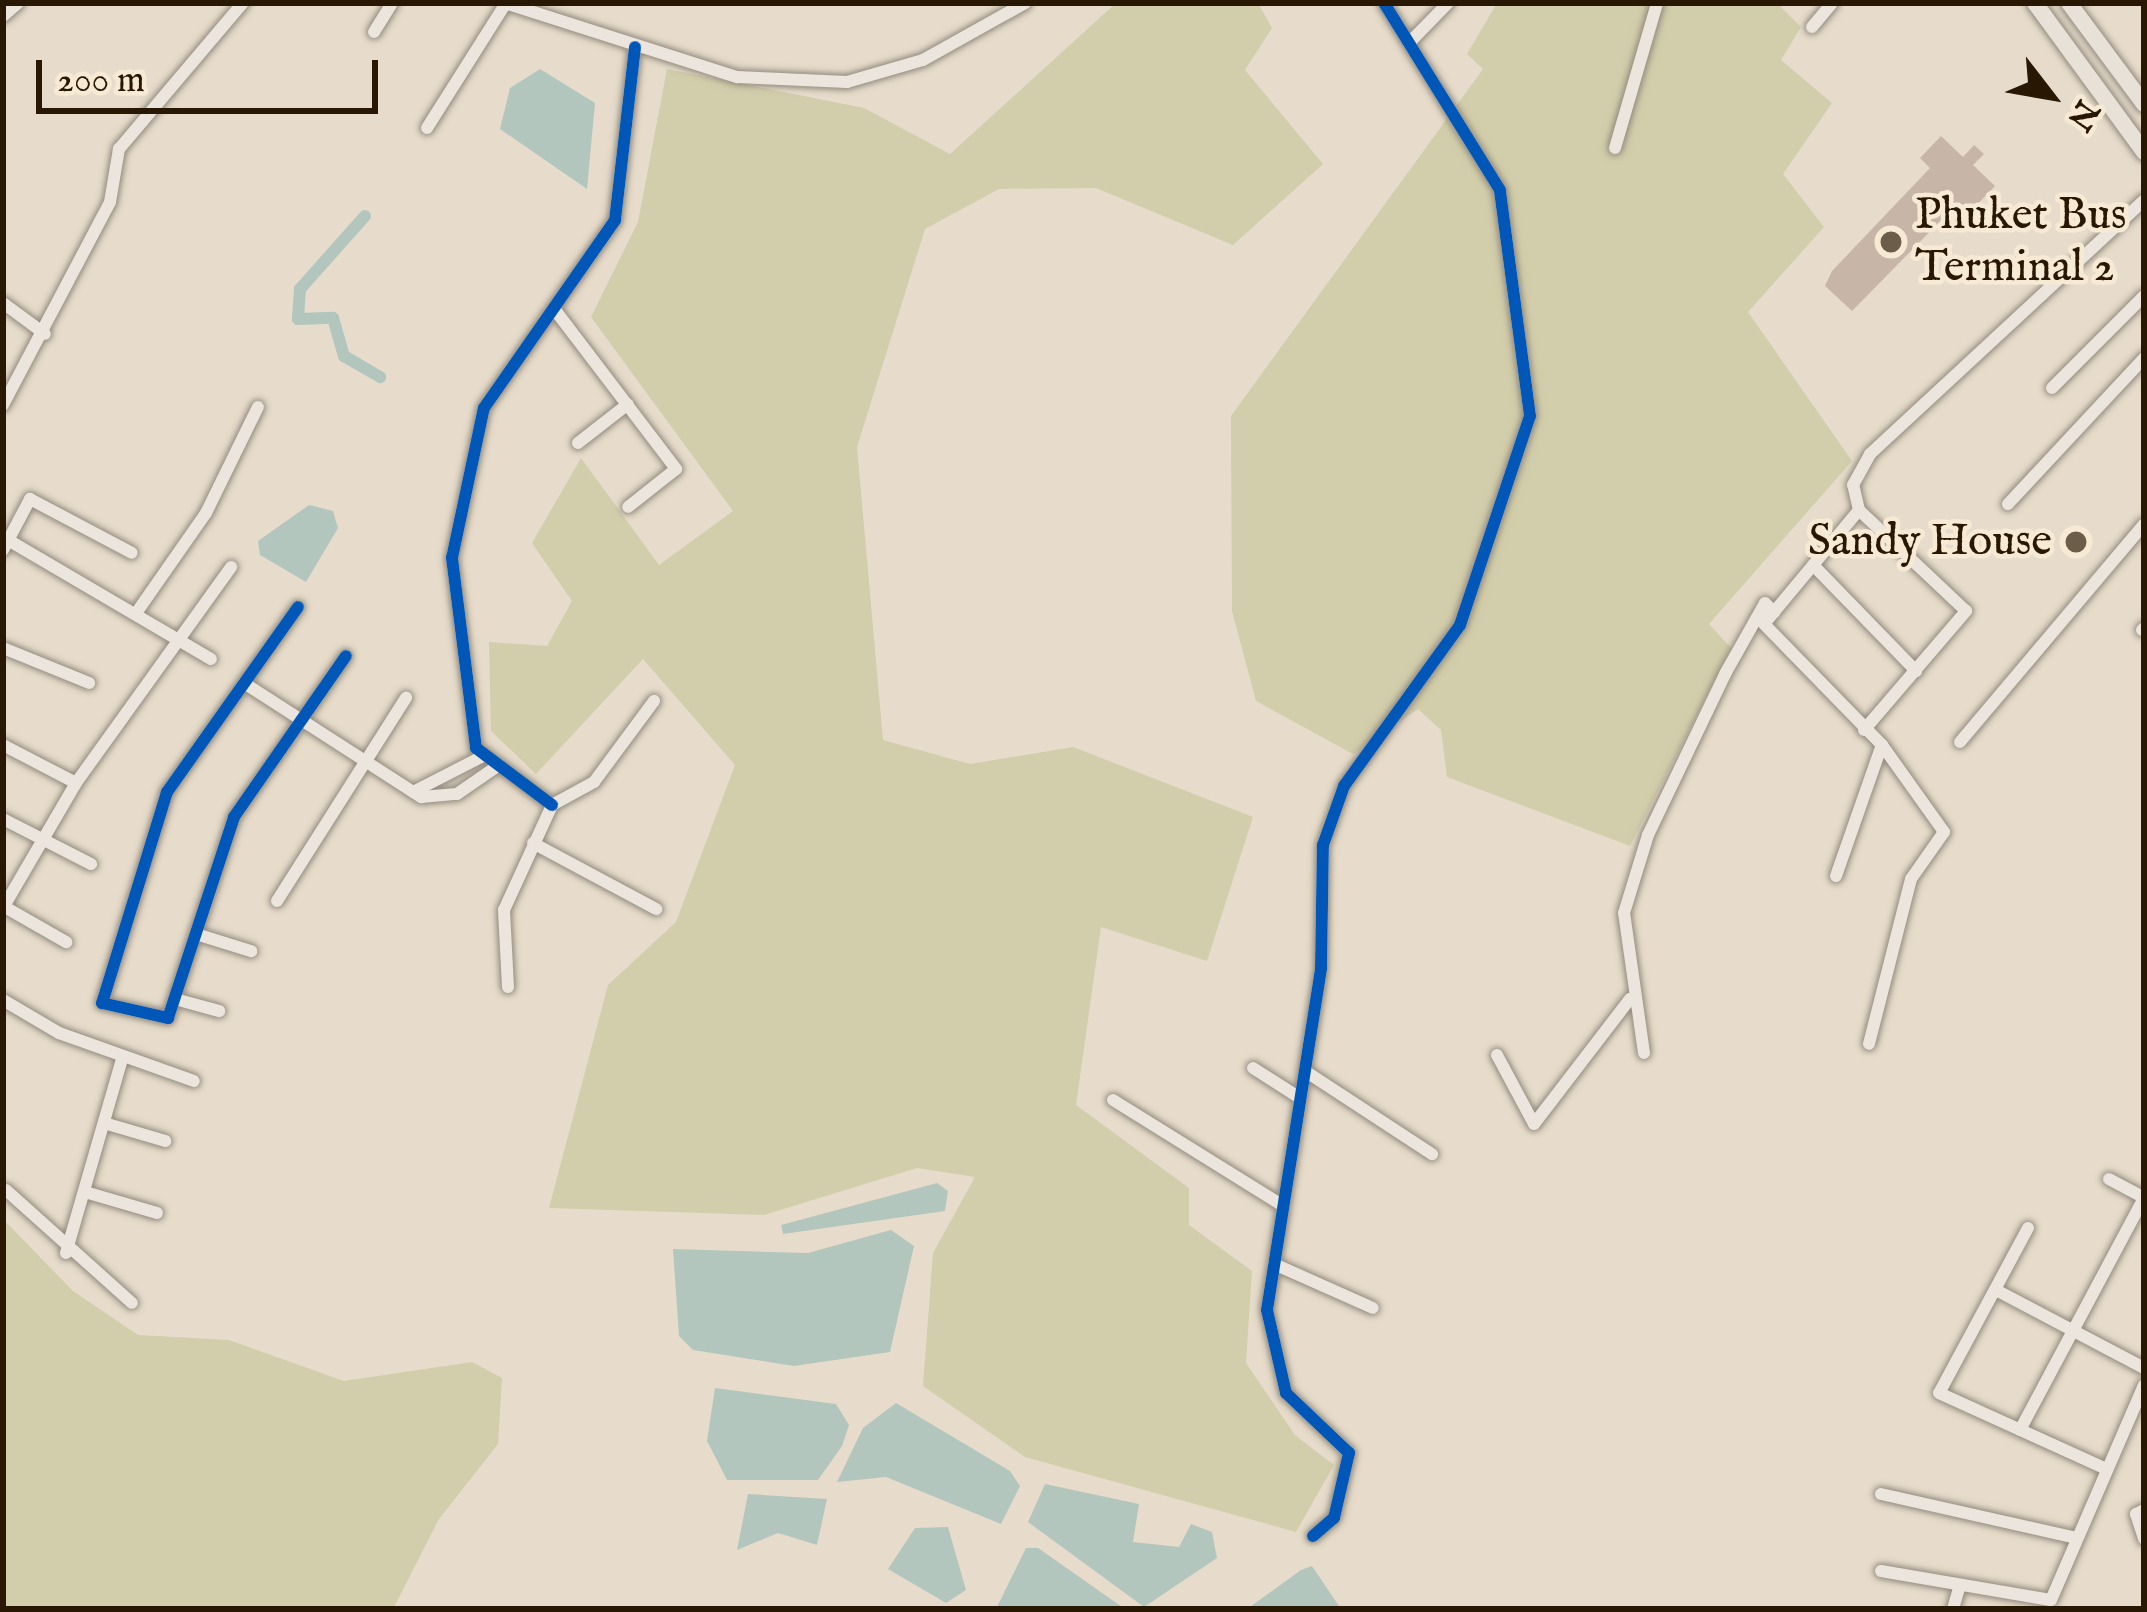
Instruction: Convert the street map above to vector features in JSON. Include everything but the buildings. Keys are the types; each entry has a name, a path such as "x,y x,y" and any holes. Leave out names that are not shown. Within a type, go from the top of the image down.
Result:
{"main road":[{"path":"2035,3 2144,152"},
{"path":"2069,3 2144,104"}],"street":[{"path":"3,16 18,3"},
{"path":"3,405 45,334 110,202 119,149 243,3"},
{"path":"374,32 392,3"},
{"path":"427,128 506,3 541,10 635,47 737,77 865,82 1024,3"},
{"path":"1313,1536 1334,1518 1349,1453 1286,1393 1268,1343 1274,1264 1305,1071 1323,845 1344,786 1460,625 1530,416 1511,326 1513,228 1384,3"},
{"path":"1409,43 1448,3"},
{"path":"1615,148 1657,3"},
{"path":"1812,27 1832,3"},
{"path":"551,805 485,755 467,719 452,558 484,408 615,220 635,47"},
{"path":"1864,730 1966,611 1859,510 1853,485 1870,454 2144,200"},
{"path":"2052,388 2144,296"},
{"path":"3,303 45,334"},
{"path":"555,310 676,469 628,506"},
{"path":"2008,504 2144,358"},
{"path":"578,442 628,404"},
{"path":"139,609 206,513 258,407"},
{"path":"132,553 30,499 5,542 139,609 211,659"},
{"path":"1859,510 1764,624 1882,745 1944,832 1911,879 1869,1044"},
{"path":"1960,742 2144,524"},
{"path":"1813,566 1916,671"},
{"path":"66,942 3,907 76,783 175,634 231,567"},
{"path":"1644,1053 1630,999 1624,913 1648,835 1765,603 1774,612"},
{"path":"298,607 167,792 102,1004 169,1018 234,817 346,656"},
{"path":"3,648 89,683"},
{"path":"244,683 412,793 457,794 499,765"},
{"path":"277,901 406,698"},
{"path":"508,980 504,910 551,805 594,782 654,701"},
{"path":"1836,876 1882,745"},
{"path":"3,746 76,783"},
{"path":"412,793 485,755"},
{"path":"3,819 91,864"},
{"path":"533,843 656,909"},
{"path":"196,934 251,951"},
{"path":"175,999 219,1011"},
{"path":"1497,1055 1534,1124 1630,999"},
{"path":"3,1000 123,1056 194,1081"},
{"path":"66,1253 123,1056"},
{"path":"1253,1067 1300,1098"},
{"path":"1305,1071 1432,1154"},
{"path":"1113,1100 1283,1206"},
{"path":"104,1123 165,1141"},
{"path":"2020,1430 2144,1198 2108,1179"},
{"path":"6,1190 66,1253 132,1304"},
{"path":"85,1192 157,1213"},
{"path":"2028,1228 1940,1393 2102,1467"},
{"path":"1274,1264 1373,1308"},
{"path":"1996,1290 2144,1367"},
{"path":"1881,1571 1959,1588 2051,1600 2102,1467 2144,1384"},
{"path":"1881,1494 2076,1538"},
{"path":"2144,1510 2135,1514 2144,1539"},
{"path":"1953,1609 1959,1588"}],"shaded area":[{"path":"1116,3 1258,3 1272,28 1245,70 1323,164 1233,245 1096,188 999,189 925,229 857,447 883,740 970,764 1073,747 1253,817 1207,961 1101,927 1076,1105 1189,1188 1189,1225 1252,1271 1246,1363 1295,1435 1334,1465 1296,1532 1025,1457 923,1386 933,1253 975,1177 917,1168 764,1215 549,1208 608,985 676,922 735,765 643,659 536,774 491,731 489,642 547,646 572,601 532,543 581,458 659,565 733,511 591,317 638,222 667,69 864,108 950,154"},
{"path":"1497,3 1777,3 1801,27 1781,60 1832,103 1783,174 1824,227 1748,312 1852,461 1709,624 1731,648 1630,846 1447,777 1441,730 1418,709 1353,754 1256,701 1232,611 1231,416 1483,69 1467,54"},
{"path":"540,69 595,103 587,189 500,129 510,88"},
{"path":"309,505 333,511 338,528 306,582 260,555 258,541"},
{"path":"937,1183 948,1191 945,1211 783,1234 781,1225"},
{"path":"3,1219 73,1291 138,1335 229,1340 344,1381 472,1362 502,1378 498,1444 439,1519 393,1609 3,1609"},
{"path":"891,1230 914,1246 890,1352 794,1366 693,1350 679,1336 673,1249 808,1253"},
{"path":"715,1388 836,1404 849,1425 842,1446 818,1480 727,1480 707,1441"},
{"path":"896,1403 1010,1471 1020,1486 1001,1524 886,1477 837,1482 863,1428"},
{"path":"1045,1484 1139,1504 1133,1542 1179,1547 1191,1524 1212,1532 1217,1558 1144,1607 1028,1522"},
{"path":"748,1494 827,1499 817,1545 778,1533 737,1550"},
{"path":"948,1527 966,1590 946,1603 888,1569 915,1528"},
{"path":"1026,1548 1038,1548 1125,1609 996,1609"},
{"path":"1312,1566 1341,1609 1247,1609 1301,1570"}],"waterway":[{"path":"365,216 300,289 298,319 333,318 344,356 380,377"}],"cycle path":[{"path":"1313,1536 1334,1518 1349,1453 1286,1393 1267,1310 1321,968 1323,845 1344,786 1460,625 1530,416 1500,190 1384,3"},
{"path":"552,805 476,748 452,558 484,408 615,220 635,47"},
{"path":"298,607 167,792 102,1003 168,1018 234,817 346,656"}],"place":[{"name":"Phuket Bus Terminal 2","path":"1891,242"},
{"name":"Sandy House","path":"2076,542"}]}
